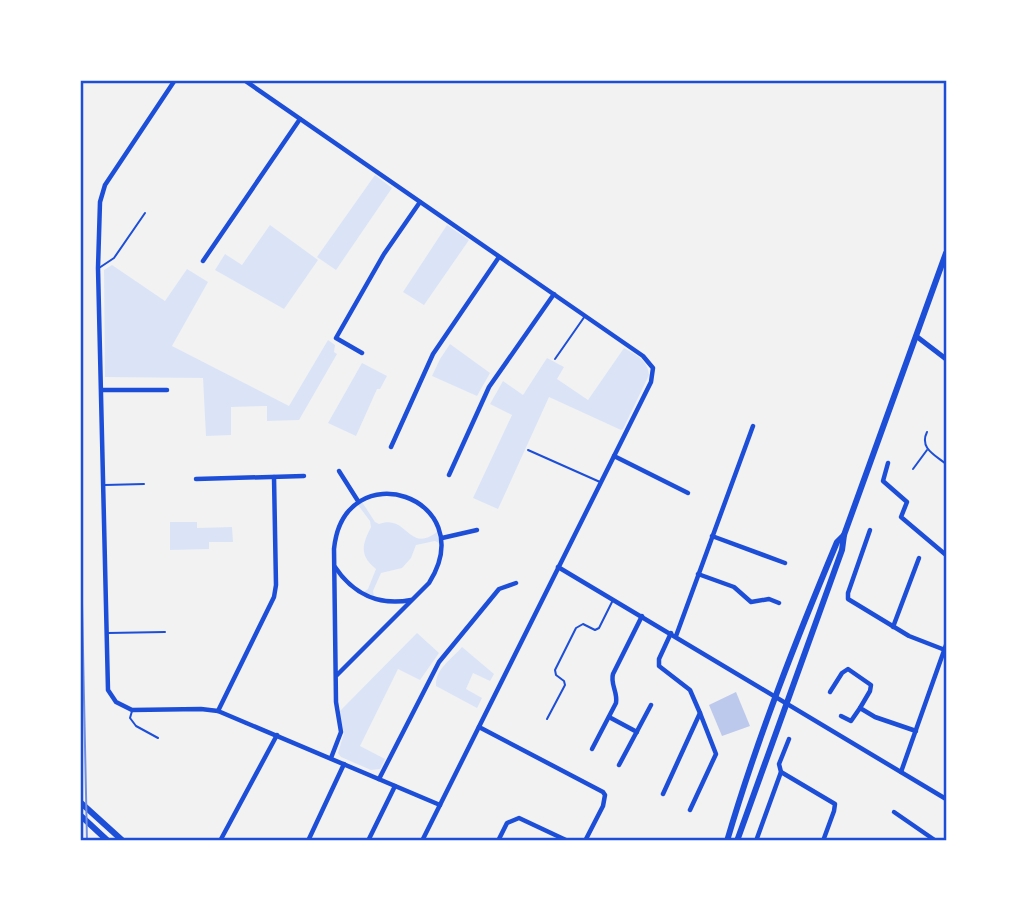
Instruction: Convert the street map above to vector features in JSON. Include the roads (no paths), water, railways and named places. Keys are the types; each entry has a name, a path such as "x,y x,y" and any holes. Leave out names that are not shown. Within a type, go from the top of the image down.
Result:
{"main road":[{"path":"737,841 842,550 844,535 947,253"},
{"path":"727,841 751,766 814,598 837,542 844,535"},
{"path":"80,802 123,841"},
{"path":"80,815 108,840"}],"street":[{"path":"175,80 105,185 100,202 98,268 108,690 116,702 132,710 218,711 440,805"},
{"path":"244,80 643,355 653,368 650,382 601,483 422,841"},
{"path":"203,261 300,119"},
{"path":"362,353 336,338 384,254 420,202"},
{"path":"391,447 433,354 499,257"},
{"path":"449,475 489,387 554,293"},
{"path":"916,336 947,359"},
{"path":"102,390 167,390"},
{"path":"690,810 717,753 690,690 659,666 659,659 673,635 698,574 753,426"},
{"path":"614,456 688,493"},
{"path":"888,463 883,482 906,502 900,513 901,517 947,555"},
{"path":"339,471 358,501"},
{"path":"196,479 303,476"},
{"path":"218,711 274,597 274,477"},
{"path":"331,758 341,736 337,718 336,676 334,567 338,525 358,501 387,493 405,495 426,509 436,522 442,538 438,568 429,583 336,676"},
{"path":"442,538 477,530"},
{"path":"870,530 847,597 850,602 911,637 946,648 901,772"},
{"path":"712,536 785,562"},
{"path":"893,627 919,558"},
{"path":"334,567 352,587 373,599 398,602 411,600"},
{"path":"558,568 947,799"},
{"path":"698,574 734,587 751,602 769,599 779,603"},
{"path":"379,779 439,663 499,589 516,583"},
{"path":"592,749 617,699 612,678 642,617"},
{"path":"830,692 843,671 850,670 871,685 852,721 841,716"},
{"path":"620,765 651,705"},
{"path":"860,708 873,716 916,732"},
{"path":"663,794 700,713"},
{"path":"609,718 636,732"},
{"path":"479,727 606,795 584,841"},
{"path":"220,841 277,735"},
{"path":"756,841 781,772 779,764 789,739"},
{"path":"308,841 344,764"},
{"path":"781,772 835,804 822,841"},
{"path":"368,841 395,786"},
{"path":"894,812 936,841"},
{"path":"498,841 509,821 519,818 568,841"}],"lane":[{"path":"98,268 114,258 145,213"},
{"path":"555,359 586,315"},
{"path":"927,432 924,439 928,449 947,464"},
{"path":"913,469 928,449"},
{"path":"528,450 601,483"},
{"path":"104,485 144,484"},
{"path":"547,719 565,685 555,670 576,628 583,624 599,628 613,599"},
{"path":"106,633 165,632"},
{"path":"132,710 130,718 133,723 158,738"}],"railway":[{"path":"80,507 87,841"}]}
